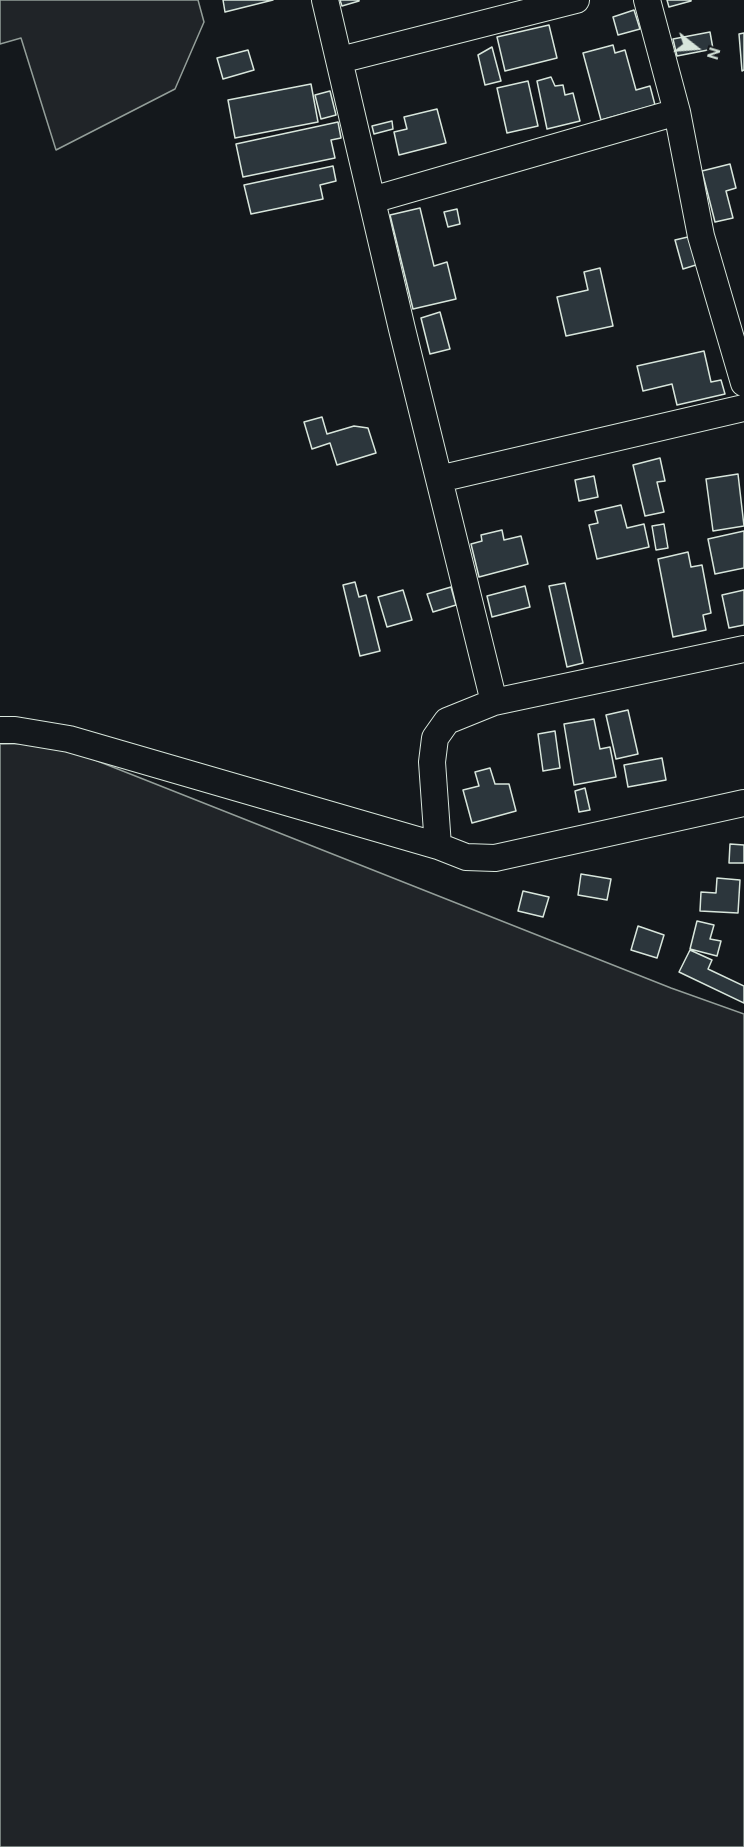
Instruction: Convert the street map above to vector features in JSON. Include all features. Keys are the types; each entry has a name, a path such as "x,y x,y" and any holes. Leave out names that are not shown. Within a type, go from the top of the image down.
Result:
{"street":[{"path":"325,0 494,702"},
{"path":"340,60 576,0"},
{"path":"647,0 677,112 701,236 744,383"},
{"path":"372,200 677,112"},
{"path":"439,479 744,408"},
{"path":"438,846 432,762 435,738 447,721 494,702 744,649"},
{"path":"0,730 15,730 69,739 466,856 495,858 744,803"}],"shaded area":[{"path":"0,0 198,0 204,22 175,89 56,150 21,38 0,44"},
{"path":"52,743 671,988 744,1014 744,1847 0,1847 0,744"}],"building":[{"path":"223,0 273,0 225,12"},
{"path":"340,0 359,0 359,1 342,6"},
{"path":"667,0 691,0 691,1 669,7"},
{"path":"634,10 640,29 618,35 613,17"},
{"path":"549,25 557,58 505,71 497,37"},
{"path":"710,32 713,49 677,56 673,39"},
{"path":"744,33 744,70 742,71 739,34"},
{"path":"613,45 615,53 625,50 636,90 650,86 655,105 601,120 583,53"},
{"path":"492,47 501,81 485,85 478,55"},
{"path":"248,50 254,70 223,79 217,58"},
{"path":"551,77 555,86 563,85 565,95 573,93 580,121 547,129 537,81"},
{"path":"528,81 538,126 507,133 497,88"},
{"path":"311,84 318,122 235,138 228,100"},
{"path":"330,91 336,115 321,119 315,95"},
{"path":"437,109 446,143 399,155 394,132 407,129 404,117"},
{"path":"392,121 393,129 374,134 372,126"},
{"path":"338,122 341,138 331,140 335,158 243,177 236,144"},
{"path":"730,164 736,188 726,191 733,218 715,222 702,171"},
{"path":"333,166 336,181 320,185 323,199 251,214 244,185"},
{"path":"420,208 434,266 447,262 456,299 413,309 390,215"},
{"path":"457,209 460,224 448,227 444,212"},
{"path":"692,236 699,264 683,269 675,240"},
{"path":"600,268 613,326 566,336 557,297 588,290 584,272"},
{"path":"440,312 450,349 430,354 421,318"},
{"path":"704,351 711,382 721,380 725,394 677,405 672,384 643,391 637,366"},
{"path":"322,417 327,434 354,426 368,428 376,453 337,465 330,443 312,449 304,422"},
{"path":"660,458 665,481 657,482 664,512 645,516 633,465"},
{"path":"738,474 744,526 713,531 706,479"},
{"path":"594,476 598,497 579,501 575,480"},
{"path":"621,505 627,528 644,524 649,547 597,559 589,525 598,523 595,511"},
{"path":"664,524 668,548 656,550 652,526"},
{"path":"502,530 504,540 521,536 528,564 479,577 471,544 482,541 481,535"},
{"path":"744,531 744,568 715,574 708,539"},
{"path":"688,552 691,567 702,565 711,613 703,615 706,630 673,637 658,559"},
{"path":"355,582 359,597 366,595 380,651 360,656 343,585"},
{"path":"565,583 583,663 567,667 549,586"},
{"path":"525,586 530,607 492,617 487,596"},
{"path":"451,587 456,605 433,612 427,594"},
{"path":"403,590 412,620 387,627 378,597"},
{"path":"744,590 744,625 729,628 722,595"},
{"path":"628,710 638,754 616,759 606,715"},
{"path":"594,719 600,749 610,747 616,777 574,785 564,724"},
{"path":"555,731 560,768 543,771 538,734"},
{"path":"662,758 666,780 628,787 624,765"},
{"path":"490,768 495,784 509,784 516,811 472,823 463,790 479,786 475,772"},
{"path":"585,788 590,810 579,812 575,791"},
{"path":"730,844 744,845 744,863 729,863"},
{"path":"581,874 611,879 607,900 578,895"},
{"path":"717,878 740,880 738,913 700,911 701,892 716,893"},
{"path":"523,891 549,897 543,917 518,911"},
{"path":"697,921 714,925 710,939 721,941 717,956 690,949"},
{"path":"638,926 664,935 657,958 631,950"},
{"path":"690,950 712,960 708,969 744,986 744,1003 679,972"}]}
